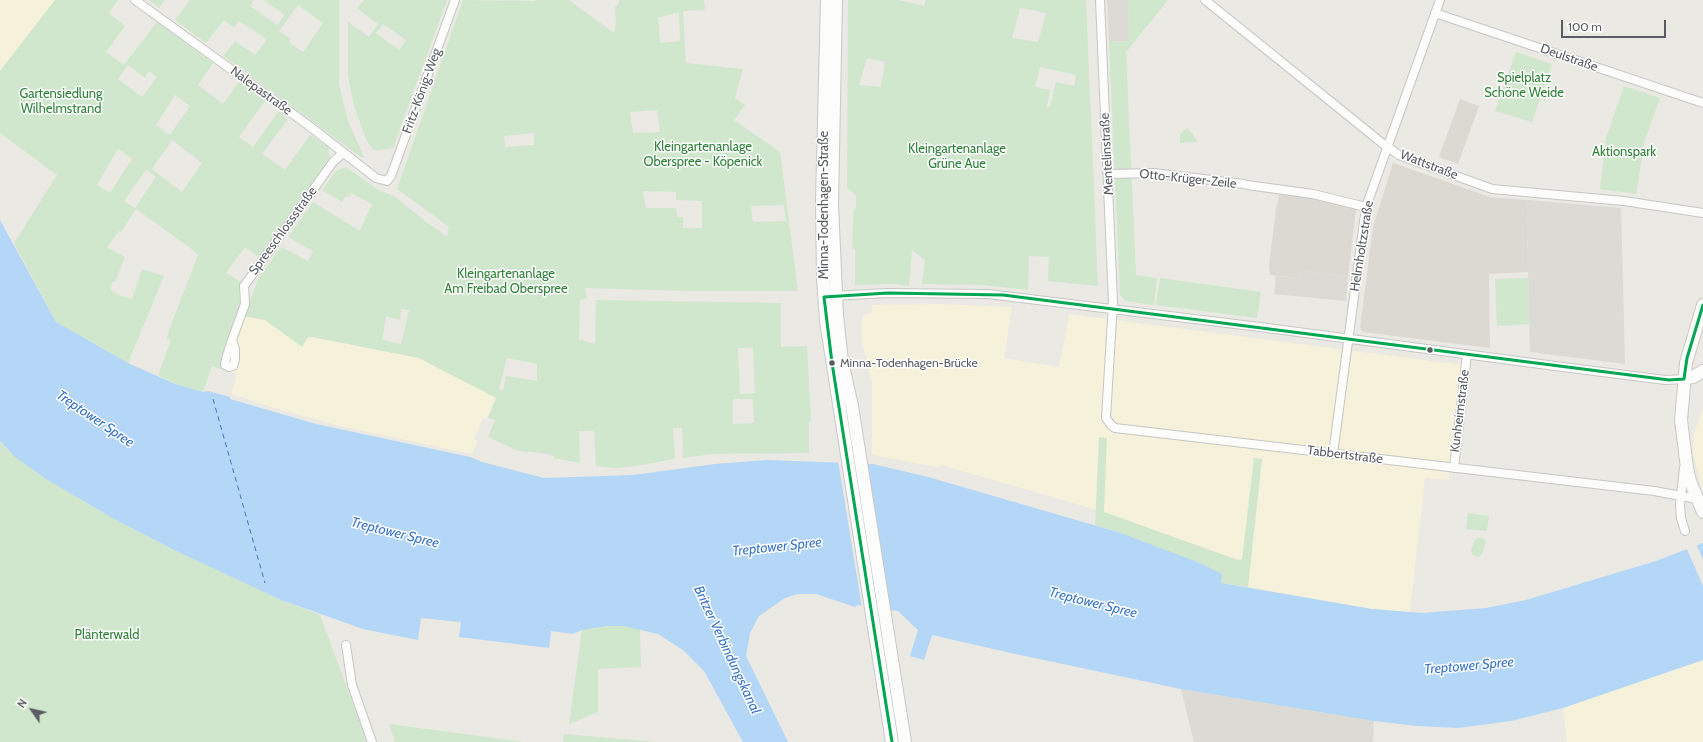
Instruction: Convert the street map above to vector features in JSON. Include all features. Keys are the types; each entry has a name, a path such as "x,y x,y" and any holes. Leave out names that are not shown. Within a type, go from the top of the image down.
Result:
{"main road":[{"name":"Minna-Todenhagen-Straße","path":"827,0 822,202 823,278 830,297 852,406 905,742"},
{"name":"Minna-Todenhagen-Straße","path":"836,0 829,342 892,742"},
{"path":"1703,305 1687,358 1681,420 1685,461 1690,481 1703,512"},
{"path":"1684,379 1703,371"}],"street":[{"name":"Nalepastraße","path":"135,0 376,178 387,181"},
{"name":"Fritz-König-Weg","path":"387,181 392,176 455,0"},
{"name":"Mentelinstraße","path":"1100,0 1108,174 1112,309"},
{"name":"Wattstraße","path":"1206,0 1388,147 1399,154 1492,189 1624,200 1703,213"},
{"name":"Helmholtzstraße","path":"1333,454 1366,207 1440,0"},
{"name":"Deulstraße","path":"1435,14 1703,103"},
{"name":"Spreeschlossstraße","path":"232,340 245,304 244,286 248,278 333,162 342,152"},
{"name":"Otto-Krüger-Zeile","path":"1108,174 1159,173 1316,194 1366,207"},
{"path":"830,297 888,293 988,294 1658,379 1684,379"},
{"name":"Tabbertstraße","path":"1112,309 1106,418 1115,428 1680,495 1698,499"},
{"name":"Kunheimstraße","path":"1454,468 1467,354"},
{"path":"1685,461 1680,495 1681,518 1685,531"},
{"path":"346,645 352,685 372,742"}],"shaded area":[{"path":"0,0 55,0 0,71"},
{"path":"1107,0 1128,0 1129,41 1109,42"},
{"path":"1460,99 1479,106 1458,164 1439,157"},
{"path":"1393,163 1490,197 1528,200 1528,272 1489,274 1490,348 1363,332 1360,328 1373,227"},
{"path":"1280,193 1316,197 1355,207 1356,210 1348,276 1300,271 1298,278 1270,275 1269,266 1276,209"},
{"path":"1528,200 1621,208 1625,364 1530,352 1527,222"},
{"path":"1300,271 1348,276 1346,301 1274,294 1276,276 1298,278"},
{"path":"940,304 1012,307 1004,358 1059,367 1069,314 1463,365 1452,459 1448,480 1425,478 1410,612 1372,609 1248,587 1240,560 1225,556 1104,512 941,465 941,468 872,455 872,382 862,341 862,317 872,312 872,305"},
{"path":"243,316 265,320 302,347 307,338 312,337 419,358 496,398 487,419 483,418 474,439 478,441 472,454 340,426 271,407 231,394 237,374 227,371"},
{"path":"1703,407 1703,489 1693,455 1694,434"},
{"path":"1703,660 1703,742 1567,742 1563,708"},
{"path":"1181,689 1374,721 1373,742 1194,742"}],"green space":[{"name":"Gartensiedlung Wilhelmstrand","path":"55,0 118,0 109,13 125,26 106,52 124,65 157,22 127,0 213,63 198,85 223,104 239,82 265,101 239,137 253,147 279,111 288,119 262,154 285,170 310,135 329,148 330,157 259,257 245,247 226,273 241,281 239,286 239,298 241,300 221,369 212,366 203,392 175,384 158,375 171,341 167,338 169,330 198,255 136,209 121,232 119,231 108,246 108,248 125,257 115,282 112,282 111,290 118,295 132,299 142,269 164,276 128,363 56,322 14,243 57,175 0,133 0,71","holes":["128,65 145,78 149,71 157,77 142,97 118,79","175,95 190,106 170,135 156,125","172,140 202,163 182,192 152,169","118,149 132,159 110,193 97,185","146,170 155,176 155,178 135,208 124,201"]},
{"path":"149,0 165,0 159,8"},
{"path":"190,0 254,0 250,6 277,25 285,15 264,0 339,0 339,85 348,121 364,157 362,158 223,56 235,41 255,55 267,39 239,21 234,28 224,20 206,43 175,20","holes":["298,5 323,23 303,52 289,42 291,39 279,31"]},
{"path":"364,0 447,0 393,148 375,151 371,147 367,141 354,106 348,76 348,22 369,37 378,24 357,8","holes":["383,24 406,40 399,50 376,33"]},
{"path":"463,0 569,0 614,33 616,23 615,7 619,3 619,0 704,0 705,10 683,11 686,63 743,69 735,98 745,105 734,120 780,152 798,291 689,291 585,288 587,298 580,300 579,339 595,344 596,300 781,303 781,347 807,346 811,421 809,422 809,453 711,454 683,458 682,428 673,428 675,459 636,466 616,468 596,466 594,431 579,431 580,463 554,458 554,456 543,453 518,451 488,437 495,420 488,418 496,398 419,358 312,337 307,338 302,347 265,320 243,316 260,276 281,247 308,261 313,251 288,237 313,202 360,231 372,204 351,193 349,197 346,196 342,202 322,190 336,171 346,167 378,190 394,196 426,222 447,236 449,227 397,189","holes":["679,12 680,41 660,43 658,18","657,110 660,132 633,133 630,112","534,133 534,145 505,147 504,136","643,191 676,192 676,200 702,201 702,228 683,228 683,217 677,217 676,208 646,208","784,205 786,221 754,222 752,219 751,206","401,309 409,310 401,344 382,340 386,316 400,320","738,348 753,348 755,393 740,394","507,358 537,364 537,381 506,376 503,391 499,389","733,399 753,399 754,423 733,424"]},
{"name":"Kleingartenanlage Grüne Aue","path":"848,0 898,0 924,6 926,0 1086,0 1098,286 1048,281 1049,257 1029,256 1028,290 983,285 922,284 925,260 912,250 909,286 891,284 855,285 855,249 852,248 856,195 847,188","holes":["1020,8 1046,13 1038,42 1012,38","867,58 885,62 881,87 859,85","1040,67 1076,75 1074,86 1056,82 1050,107 1047,107 1050,90 1035,87"]},
{"path":"1128,0 1168,0 1126,52 1136,275 1157,278 1154,305 1126,301 1120,295 1109,42 1129,41"},
{"name":"Spielplatz Schöne Weide","path":"1516,52 1552,64 1532,122 1495,111"},
{"name":"Aktionspark","path":"1624,86 1660,98 1643,146 1636,194 1600,189 1606,138"},
{"path":"1187,128 1198,142 1180,143 1180,134"},
{"path":"1160,278 1261,292 1257,318 1156,305"},
{"path":"1528,278 1529,324 1497,326 1495,279"},
{"path":"1099,437 1107,438 1104,512 1238,560 1242,559 1254,458 1262,459 1248,587 1221,583 1121,533 1095,525"},
{"name":"Plänterwald","path":"0,442 15,457 46,479 114,519 178,552 281,600 320,615 367,742 0,742"},
{"path":"1468,513 1489,516 1487,531 1466,529"},
{"path":"1477,538 1482,538 1486,542 1482,554 1479,557 1473,555 1471,552 1474,541"},
{"path":"608,626 623,626 640,629 641,667 598,669 598,712 569,724 582,630"},
{"path":"389,724 524,742 395,742"},
{"path":"564,734 656,742 563,742"}],"water":[{"path":"0,220 56,322 128,363 175,384 203,392 208,391 230,397 230,399 316,424 470,457 482,462 544,478 633,475 715,464 767,460 873,464 928,477 1121,533 1202,564 1222,574 1221,583 1372,609 1422,613 1486,608 1526,600 1656,561 1703,543 1703,660 1563,708 1511,721 1458,728 1417,726 1374,721 1181,689 932,635 924,660 910,656 918,630 898,611 857,605 855,607 816,594 798,594 785,598 759,616 750,633 746,656 788,742 743,742 704,671 683,650 658,634 623,626 608,626 582,630 573,634 551,631 549,648 459,637 461,622 421,618 418,640 363,629 281,600 178,552 114,519 46,479 15,457 0,441"}],"pier":[{"path":"838,461 851,461 874,610 862,608"},
{"path":"1696,544 1703,559 1703,586 1686,547"}],"ferry route":[{"path":"213,399 265,583"}],"transit line":[{"path":"892,742 832,363 824,297 888,293 1003,295 1669,380 1684,379 1687,358 1703,305"}],"place":[{"name":"Minna-Todenhagen-Brücke","path":"832,363"}],"park label":[{"name":"Kleingartenanlage Oberspree - Köpenick","path":"703,154"},
{"name":"Kleingartenanlage Am Freibad Oberspree","path":"506,282"}],"water label":[{"name":"Treptower Spree","path":"95,419"},
{"name":"Treptower Spree","path":"395,533"},
{"name":"Treptower Spree","path":"777,547"},
{"name":"Treptower Spree","path":"1093,603"},
{"name":"Britzer Verbindungskanal","path":"727,650"},
{"name":"Treptower Spree","path":"1469,666"}]}
